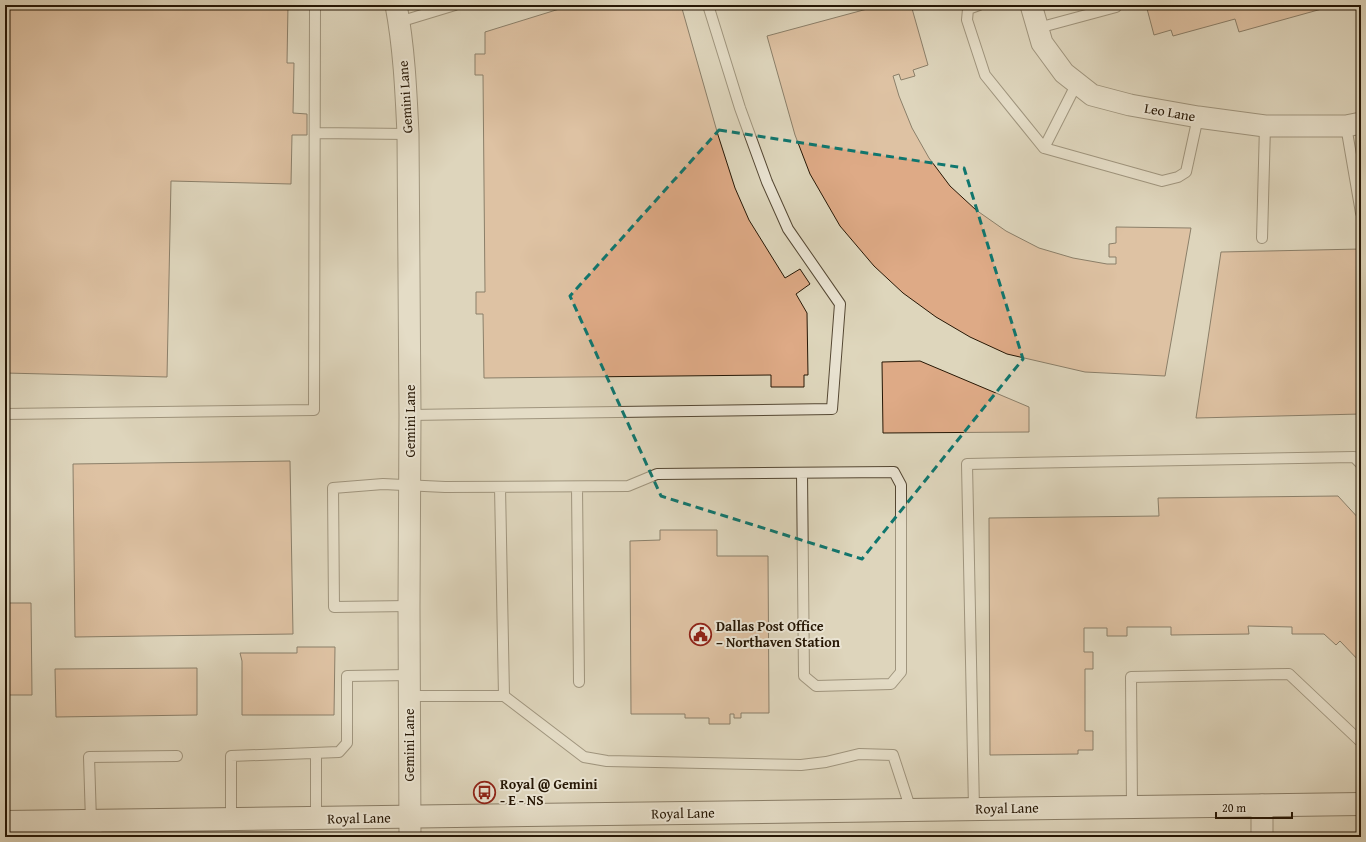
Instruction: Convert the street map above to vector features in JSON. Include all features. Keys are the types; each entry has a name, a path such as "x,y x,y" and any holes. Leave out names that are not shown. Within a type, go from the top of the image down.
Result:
{"main road":[{"name":"Royal Lane","path":"5,822 91,829 231,819 316,818 410,827 911,810 1361,804"}],"street":[{"name":"Leo Lane","path":"1031,5 1042,43 1064,73 1092,95 1122,103 1198,117 1265,126 1354,124"},
{"name":"Gemini Lane","path":"398,14 406,90 408,134 410,827"},
{"path":"1262,805 1262,837"}],"lane":[{"path":"5,414 314,410 315,5"},
{"path":"398,14 455,5"},
{"path":"410,415 832,409 840,304 788,230 767,182 740,108 708,5"},
{"path":"979,5 968,9 967,20 985,75 1044,148 1162,181 1178,177 1186,172 1198,117"},
{"path":"1038,28 1116,7"},
{"path":"1044,148 1077,83"},
{"path":"1354,124 1361,213"},
{"path":"1262,238 1265,126"},
{"path":"315,133 408,134"},
{"path":"974,809 968,464 1354,457 1361,464"},
{"path":"409,606 334,607 333,488 383,484 410,486 500,487 628,486 657,474 894,472 901,485 902,672 891,684 816,686 804,676 802,473"},
{"path":"500,487 504,696"},
{"path":"577,487 579,682"},
{"path":"1132,807 1132,677 1288,674 1361,742"},
{"path":"231,819 231,756 339,752 347,743 347,676 409,675"},
{"path":"409,696 504,696 584,757 607,761 801,765 826,762 859,754 893,754 911,810"},
{"path":"316,753 316,818"},
{"path":"91,829 89,757 177,756"}],"highlighted area":[{"path":"719,130 964,168 1023,359 862,559 661,496 570,296"}],"building":[{"path":"5,5 288,5 287,63 294,63 293,113 307,114 307,135 292,135 291,184 171,181 167,377 5,373"},
{"path":"569,5 681,5 718,135 735,188 749,220 785,278 800,269 810,284 796,294 807,313 808,375 804,375 804,387 771,387 771,375 484,378 483,314 476,314 476,292 485,292 483,75 475,75 475,54 485,54 485,32"},
{"path":"882,5 911,5 928,65 913,70 915,76 901,80 899,74 893,76 899,96 912,128 929,158 950,186 976,210 1006,231 1039,248 1073,258 1107,264 1116,264 1116,257 1109,257 1109,244 1116,243 1116,227 1191,228 1165,376 1085,372 1007,354 970,337 936,317 903,293 874,266 840,226 810,174 795,135 767,36"},
{"path":"1146,5 1336,5 1239,32 1235,19 1173,36 1171,30 1154,35"},
{"path":"1361,249 1361,414 1196,418 1221,252"},
{"path":"920,361 1029,407 1029,432 883,433 882,362"},
{"path":"290,461 293,634 75,637 73,464"},
{"path":"1338,496 1361,521 1361,663 1340,641 1336,645 1324,634 1292,634 1292,627 1248,626 1249,634 1171,635 1171,627 1127,627 1127,636 1107,636 1107,628 1084,628 1084,652 1093,652 1093,669 1085,669 1085,731 1093,731 1093,750 1078,750 1078,754 990,755 989,518 1159,516 1158,498"},
{"name":"Dallas Post Office – Northaven Station","path":"660,530 717,530 717,556 768,556 769,713 741,713 741,718 734,718 734,714 730,714 730,724 709,724 709,718 685,718 685,714 631,714 630,541 660,540"},
{"path":"5,603 31,603 32,695 5,695"},
{"path":"297,647 335,647 334,715 242,715 242,661 240,653 297,653"},
{"path":"197,668 197,715 56,717 55,669"}],"place":[{"name":"Dallas Post Office – Northaven Station","path":"700,634"},
{"name":"Royal @ Gemini - E - NS","path":"484,792"}]}
